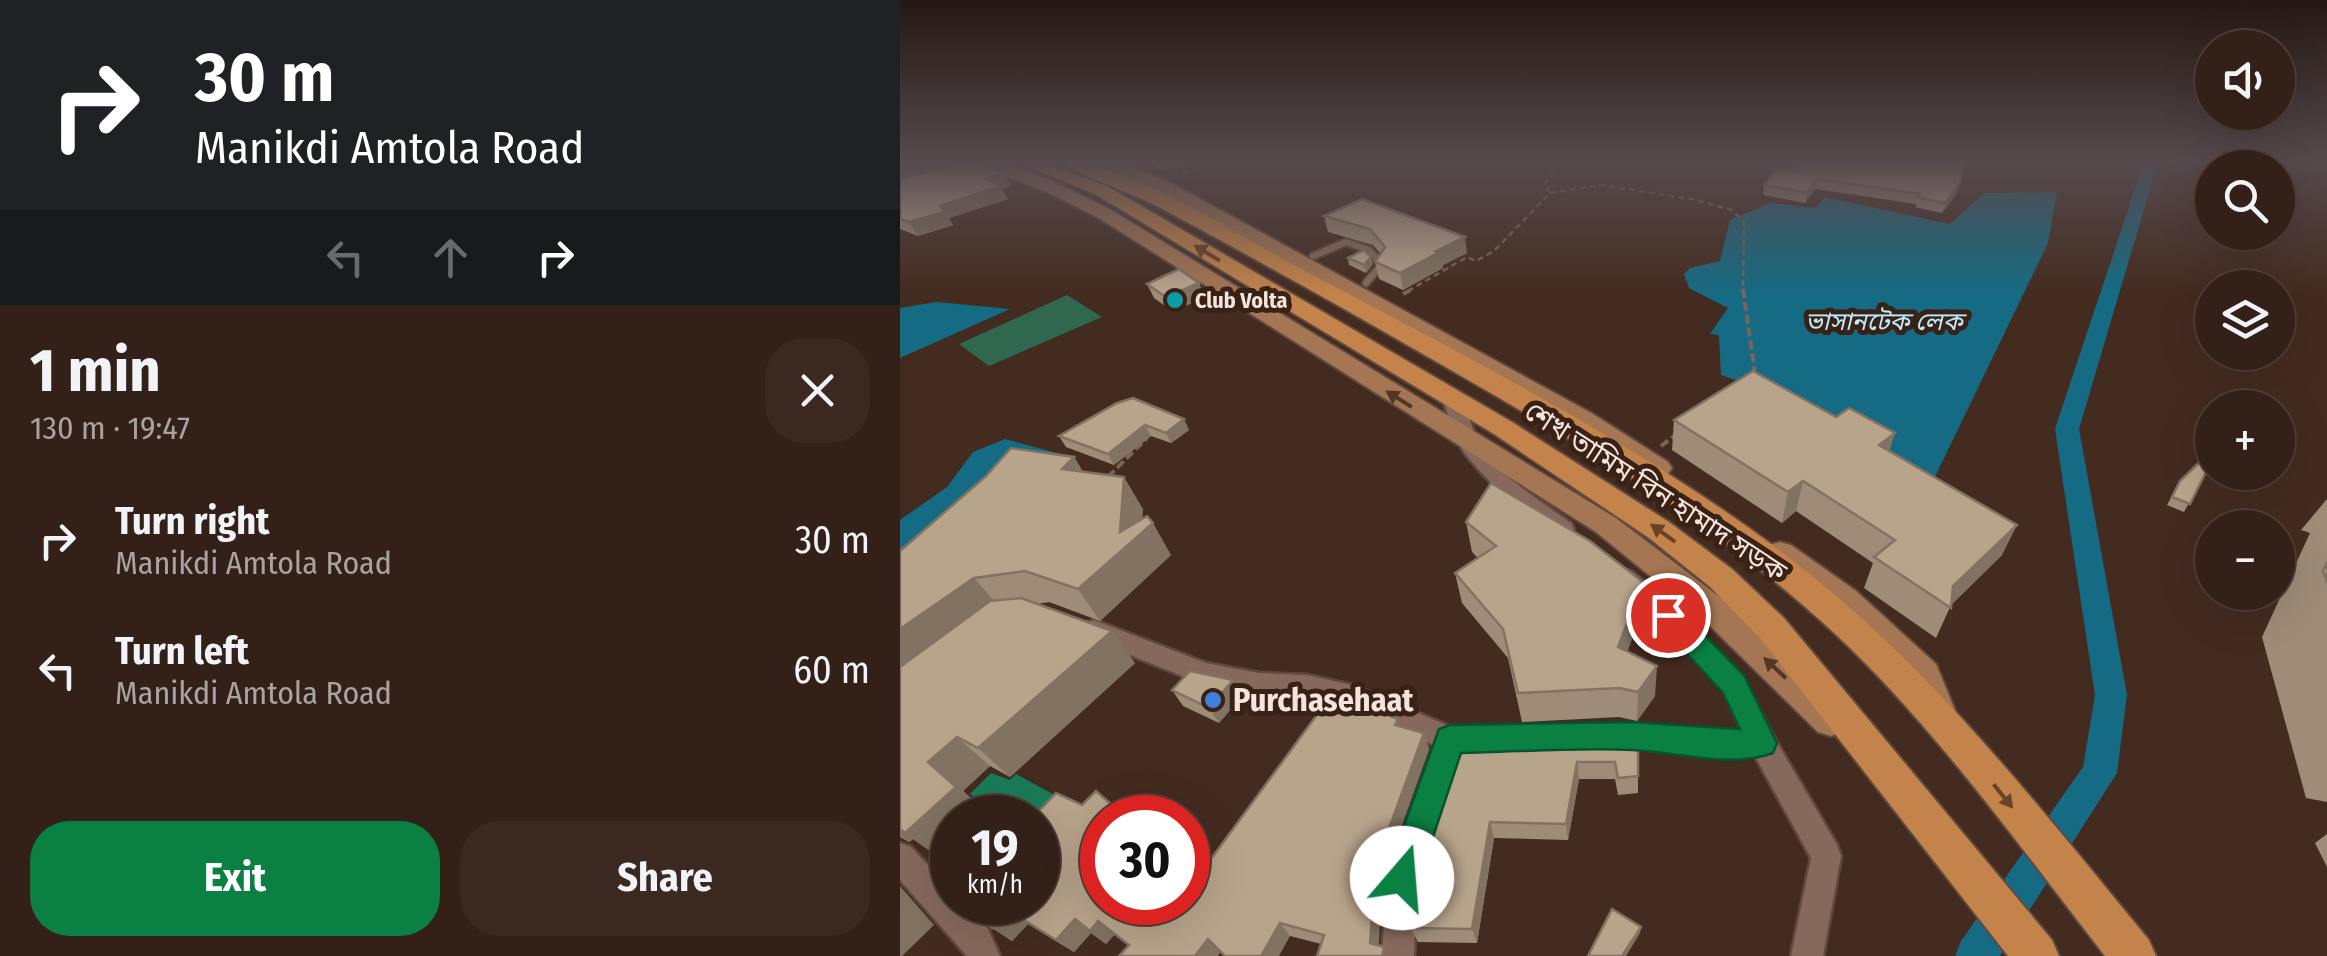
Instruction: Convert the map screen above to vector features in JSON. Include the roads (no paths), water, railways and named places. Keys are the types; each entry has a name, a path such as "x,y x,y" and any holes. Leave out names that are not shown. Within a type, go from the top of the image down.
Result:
{"main road":[{"path":"1090,207 1606,525 1672,574 1837,726 1876,753"},
{"name":"শেখ তামিম বিন হামাদ সড়ক","path":"1130,207 1451,397 1660,530 1721,578 1772,628 2036,956"},
{"name":"শেখ তামিম বিন হামাদ সড়ক","path":"1172,207 1502,389 1720,526 1818,599 1941,720 2133,956"},
{"path":"1202,207 1584,420 1713,504 1845,600 1872,625 1924,675 1941,720"}],"street":[{"path":"1451,397 1466,437 1499,480 1580,542"},
{"path":"1610,566 1668,615 1733,684 1826,856 1807,956"},
{"path":"1063,620 1205,674 1259,684 1308,686 1356,697 1450,739 1631,736 1720,744 1762,743"},
{"path":"1398,956 1402,878 1450,739"},
{"path":"900,858 977,940 984,956"}],"lane":[{"path":"1312,256 1346,242 1370,250 1382,264 1366,283"}],"water":[{"name":"ভাসানটেক লেক","path":"1761,207 1870,207 1950,224 1969,207 2054,207 2048,243 1932,483 1815,407 1721,375 1719,335 1710,334 1728,308 1689,288 1684,274 1690,268 1720,261 1730,220"},
{"path":"936,302 1010,309 900,358 900,308"},
{"path":"1005,439 1076,458 1055,477 900,577 900,520 947,487 973,452"}],"waterway":[{"path":"1976,956 2100,773 2111,695 2067,429 2137,207"}],"place":[{"name":"Club Volta","path":"1175,300"},
{"name":"Purchasehaat","path":"1213,700"}]}
